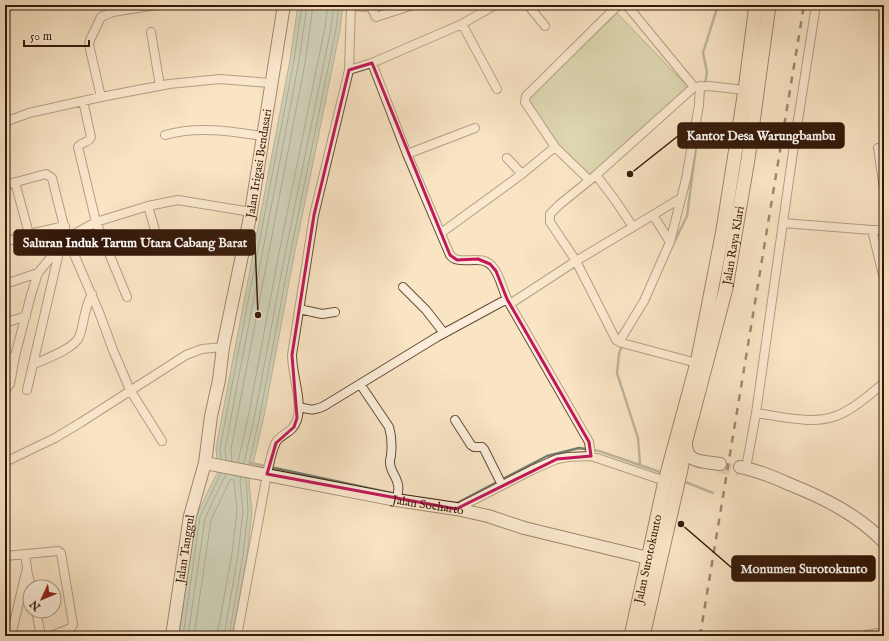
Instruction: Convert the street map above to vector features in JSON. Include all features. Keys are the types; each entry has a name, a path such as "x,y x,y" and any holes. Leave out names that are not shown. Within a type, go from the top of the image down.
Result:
{"main road":[{"name":"Jalan Raya Klari","path":"672,476 697,363 722,230 745,90 756,5"},
{"name":"Jalan Raya Klari","path":"672,476 686,440 726,288 748,159 769,5"},
{"path":"722,230 736,233"},
{"name":"Jalan Surotokunto","path":"631,636 648,558 672,476"},
{"name":"Jalan Surotokunto","path":"643,636 672,476"}],"street":[{"path":"101,97 89,45 101,17 112,9 156,5"},
{"name":"Jalan Irigasi Bendasari","path":"210,464 211,416 219,380 223,347 251,212 270,83 284,5"},
{"path":"238,636 267,471 276,443 294,427 299,407 292,368 292,355 314,215 349,70 351,5 371,7 376,17 412,5"},
{"path":"349,70 372,63 462,24 495,5"},
{"path":"528,5 545,26"},
{"path":"589,180 555,147 525,102 526,96 619,5"},
{"path":"625,5 702,86 745,90"},
{"path":"816,5 756,413 742,469 797,487 829,502 854,516 880,538"},
{"path":"462,24 496,89"},
{"path":"151,32 160,86"},
{"path":"372,63 407,154 450,255 456,260 478,259 490,264 496,271 509,302 589,442 590,455"},
{"path":"5,122 29,113 101,97 191,81 220,79 270,83"},
{"path":"697,363 622,343 616,340 576,261 550,222 550,214 558,205 702,86"},
{"path":"622,343 644,301 670,242 681,198 702,86"},
{"path":"83,101 91,137 78,147 96,222 127,297"},
{"path":"407,154 475,128"},
{"path":"165,135 190,131 228,130 262,136"},
{"path":"441,233 522,174 555,147"},
{"path":"878,148 884,189"},
{"path":"507,158 522,174"},
{"path":"5,185 46,174 52,178 67,238 92,294 112,350 130,390 162,441"},
{"path":"596,175 633,227"},
{"path":"14,182 29,234"},
{"path":"299,407 315,410 324,406 444,333 509,302 681,198"},
{"path":"5,390 10,384 15,356 38,273 67,238 96,222 148,206 178,200 251,212"},
{"path":"148,206 160,247"},
{"path":"653,215 670,242"},
{"path":"783,223 884,230"},
{"path":"5,242 29,234 64,226"},
{"path":"872,230 884,280"},
{"path":"27,390 61,246"},
{"path":"5,284 38,273"},
{"path":"403,287 426,310 444,333"},
{"path":"34,364 58,353 76,341 79,336 85,308 92,294"},
{"path":"299,310 322,314 335,312"},
{"path":"5,323 26,316"},
{"path":"5,462 55,438 186,355 202,349 223,347"},
{"path":"5,359 15,356"},
{"path":"756,413 814,420 835,417 851,409 884,383"},
{"path":"360,384 389,427 392,435 392,457 390,461 392,469 398,480 397,496"},
{"path":"455,420 471,445 474,447 482,447 484,449 500,481"},
{"path":"456,509 500,481 557,459 568,457 590,455 672,476 684,463 690,462 720,465 691,459 687,455 686,440"},
{"name":"Jalan Soeharto","path":"210,464 253,472 267,471 397,496 488,516 524,528 648,558"},
{"name":"Jalan Tanggul","path":"172,636 190,516 210,464"},
{"path":"5,556 58,551 61,553 73,624 71,628 51,636"},
{"path":"25,554 29,579"},
{"path":"12,635 27,568"},
{"path":"38,619 41,636"},
{"path":"862,636 884,632"}],"highlighted area":[{"path":"372,63 450,255 457,260 478,259 490,264 496,271 507,299 589,442 591,456 557,459 456,509 267,474 276,443 294,427 297,418 292,355 314,215 349,70"}],"shaded area":[{"path":"617,13 688,87 589,180 555,147 525,102"}],"water":[{"path":"298,5 343,5 340,30 294,256 264,416 249,481 252,511 247,556 232,636 179,636 196,516 218,471 216,448 290,60"}],"waterway":[{"path":"703,96 707,72 703,53 718,5"},
{"path":"669,253 687,216 698,131"},
{"path":"622,345 619,354 617,373 638,438 640,464"},
{"path":"452,503 457,503 547,456 579,448 599,451 663,473"},
{"path":"251,463 396,494"},
{"path":"683,481 713,493"}],"tunnel":[{"path":"719,467 739,471"}],"railway":[{"path":"700,636 804,5"}],"place":[{"name":"Kantor Desa Warungbambu","path":"630,174"},
{"name":"Saluran Induk Tarum Utara Cabang Barat","path":"258,315"},
{"name":"Monumen Surotokunto","path":"681,524"}]}
